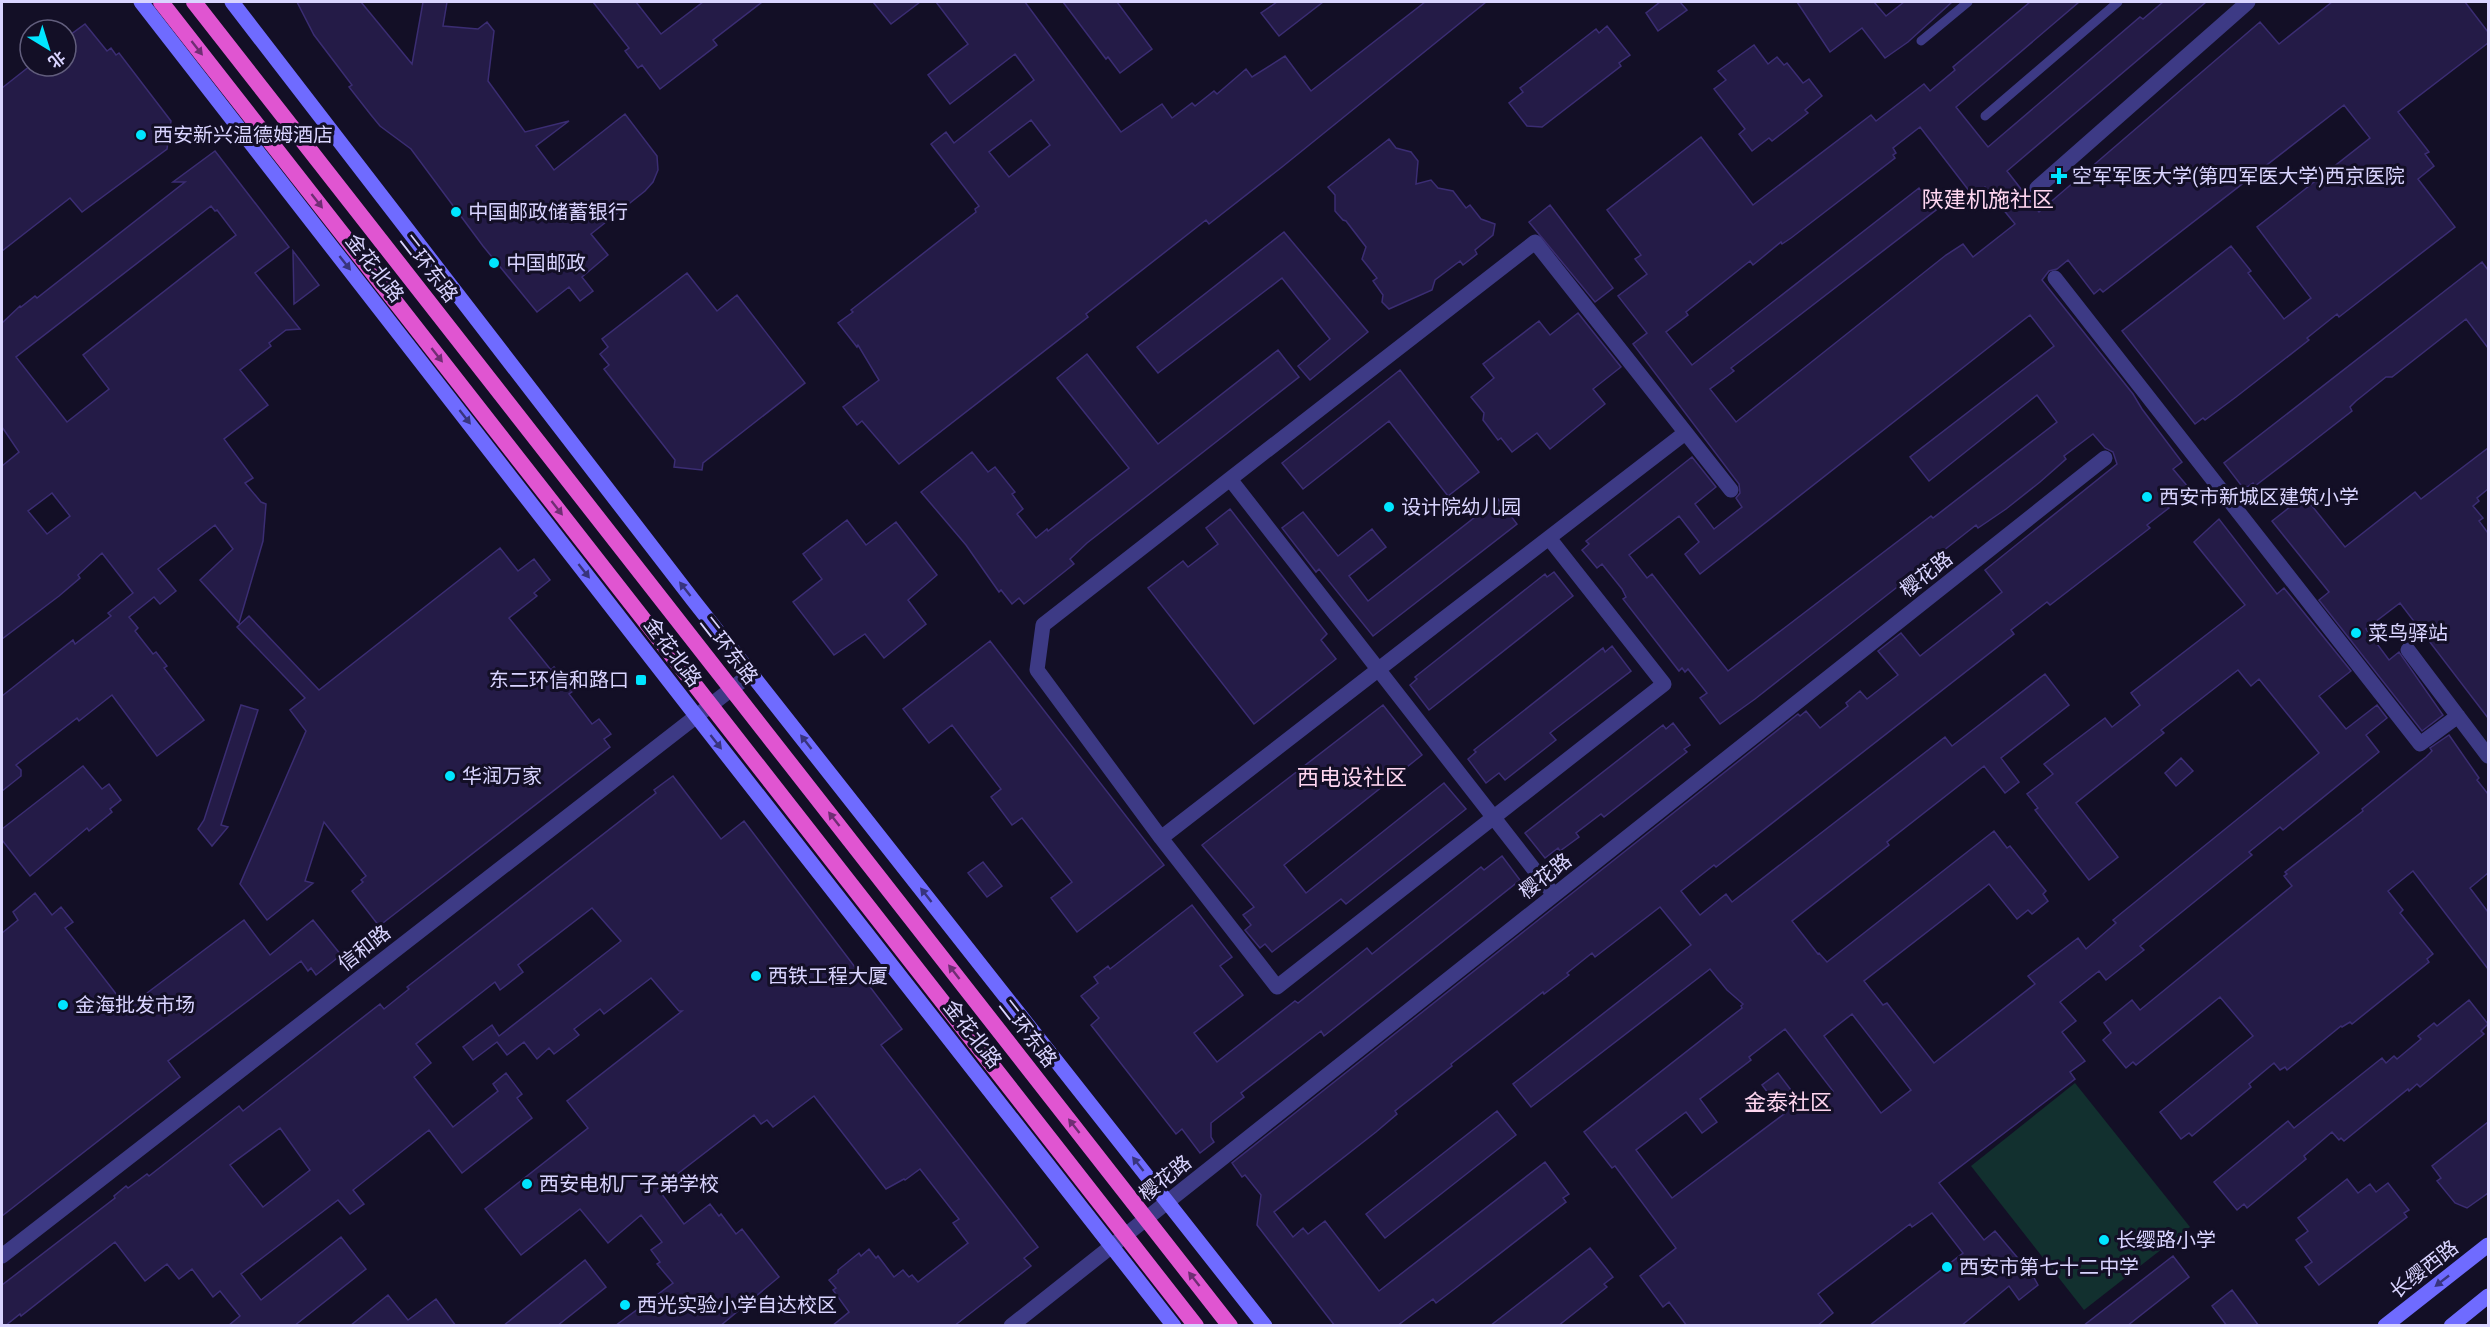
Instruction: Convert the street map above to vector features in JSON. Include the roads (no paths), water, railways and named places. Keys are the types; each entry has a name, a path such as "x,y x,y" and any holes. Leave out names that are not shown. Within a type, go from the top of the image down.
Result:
{"highway":[{"path":"161,2 1196,1326"},
{"name":"二环东路","path":"194,2 1230,1326"}],"main road":[{"name":"金花北路","path":"141,2 697,717 1114,1246 1174,1326"},
{"path":"232,2 752,674 1265,1326"},
{"name":"长缨西路","path":"2385,1326 2488,1245"},
{"path":"2451,1326 2488,1296"}],"street":[{"path":"2037,188 2248,2"},
{"path":"1548,538 1664,684 1277,987 1161,838 1037,670 1043,625 1535,242 1731,490"},
{"path":"2055,278 2420,744 2458,716"},
{"path":"1161,838 1685,433"},
{"name":"樱花路","path":"1011,1326 2105,458"},
{"path":"1230,479 1554,895"},
{"path":"2408,650 2488,756"},
{"name":"信和路","path":"2,1256 752,674"}],"lane":[{"path":"1921,41 1968,2"},
{"path":"1985,116 2118,2"}],"place":[{"name":"西安新兴温德姆酒店","path":"141,135"},
{"name":"空军军医大学(第四军医大学)西京医院","path":"2059,176"},
{"name":"中国邮政储蓄银行","path":"456,212"},
{"name":"中国邮政","path":"494,263"},
{"name":"西安市新城区建筑小学","path":"2147,497"},
{"name":"设计院幼儿园","path":"1389,507"},
{"name":"菜鸟驿站","path":"2356,633"},
{"name":"东二环信和路口","path":"641,680"},
{"name":"华润万家","path":"450,776"},
{"name":"西铁工程大厦","path":"756,976"},
{"name":"金海批发市场","path":"63,1005"},
{"name":"西安电机厂子弟学校","path":"527,1184"},
{"name":"长缨路小学","path":"2104,1240"},
{"name":"西安市第七十二中学","path":"1947,1267"},
{"name":"西光实验小学自达校区","path":"625,1305"}],"district":[{"name":"陕建机施社区","path":"1988,199"},
{"name":"西电设社区","path":"1352,777"},
{"name":"金泰社区","path":"1788,1102"}]}
